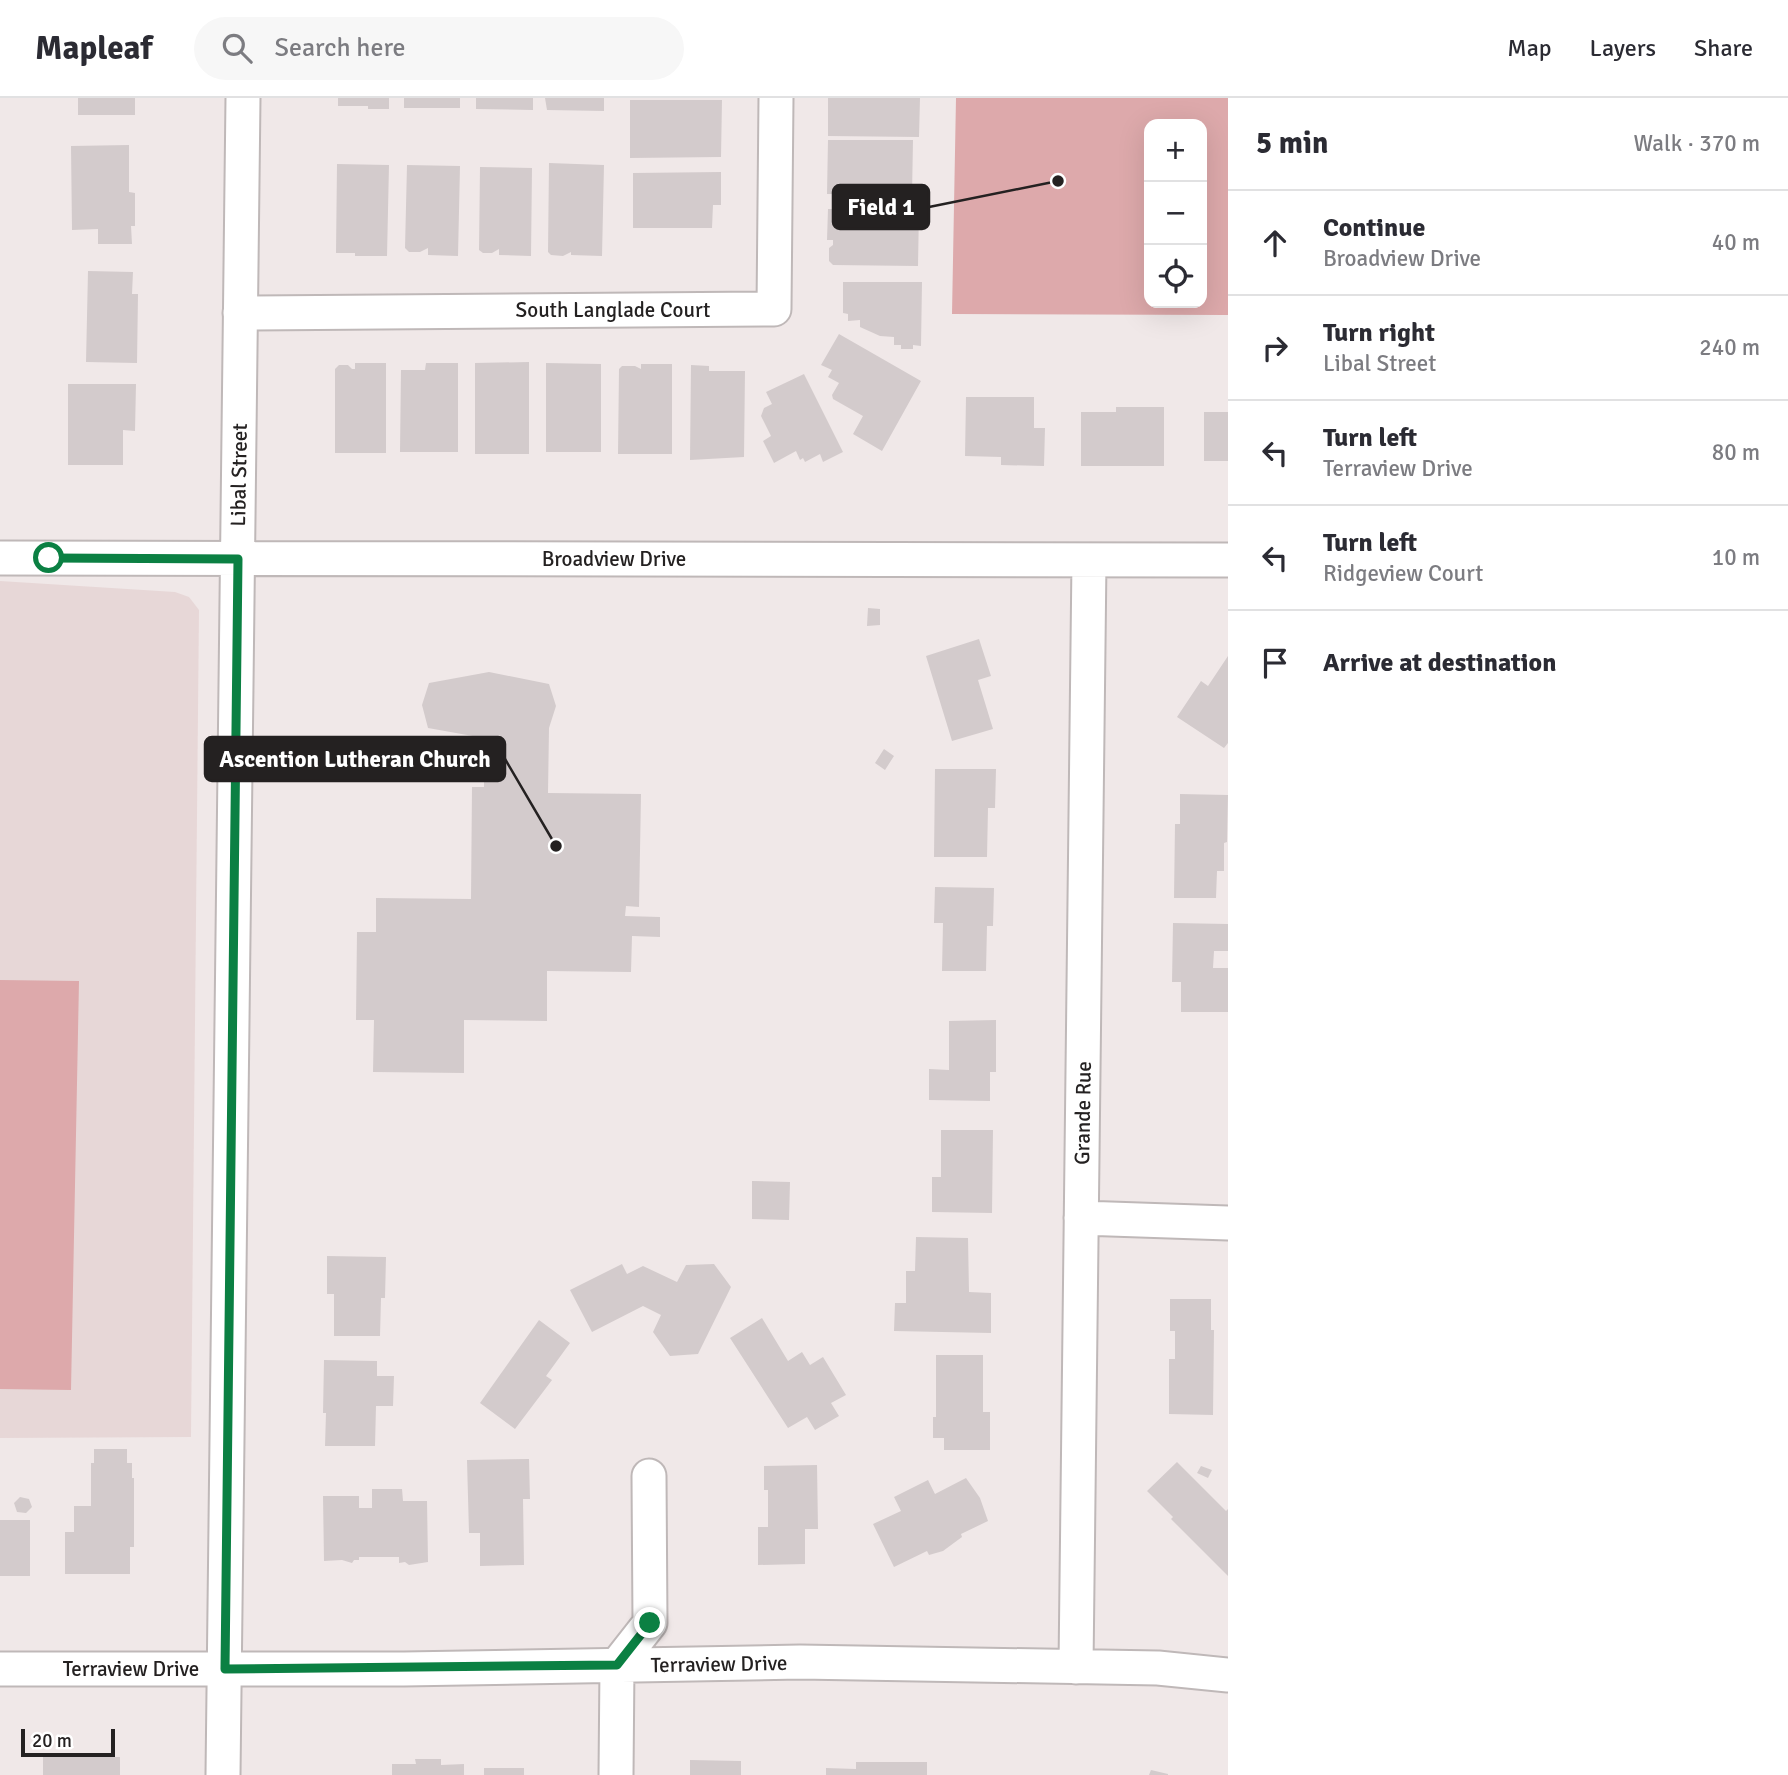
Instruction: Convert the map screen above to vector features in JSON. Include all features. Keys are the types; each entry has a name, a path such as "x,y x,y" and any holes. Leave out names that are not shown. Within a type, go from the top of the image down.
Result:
{"street":[{"name":"Libal Street","path":"223,1775 243,98"},
{"name":"South Langlade Court","path":"240,313 774,309 776,98"},
{"name":"Broadview Drive","path":"0,558 1228,560"},
{"name":"Grande Rue","path":"1076,1667 1089,560"},
{"path":"1081,1219 1228,1223"},
{"path":"616,1775 617,1665 650,1623 649,1476"},
{"name":"Terraview Drive","path":"0,1669 800,1662 1158,1668 1228,1675"}],"shaded area":[{"path":"956,98 1228,98 1228,315 952,314"},
{"path":"0,581 175,592 189,597 199,610 191,1437 0,1438"},
{"path":"0,980 79,981 71,1390 0,1389"}],"building":[{"path":"78,98 135,98 135,115 78,115"},
{"path":"338,98 389,98 389,109 338,106"},
{"path":"404,98 460,98 460,108 404,108"},
{"path":"476,98 533,98 533,110 476,109"},
{"path":"545,98 604,98 604,111 547,110"},
{"path":"828,98 920,98 919,137 828,136"},
{"path":"630,100 722,100 721,157 630,158"},
{"path":"828,140 913,140 912,195 827,194"},
{"path":"129,145 129,192 135,193 132,244 98,244 98,229 72,230 71,146"},
{"path":"549,163 604,165 602,256 571,255 571,252 563,256 551,255 548,252"},
{"path":"337,164 389,165 387,256 336,253"},
{"path":"407,165 460,166 458,256 428,255 428,248 420,252 409,252 405,248"},
{"path":"480,167 532,168 531,256 499,255 499,249 492,253 479,250"},
{"path":"721,172 721,205 713,205 712,228 633,228 633,173"},
{"path":"828,209 919,210 918,266 833,265 829,261 829,248 833,245 833,240 827,240"},
{"path":"88,271 133,272 132,294 138,294 137,363 86,362"},
{"path":"843,282 922,282 921,346 913,345 913,349 901,349 901,345 894,345 894,337 880,336 860,327 860,320 848,321 848,314 843,313"},
{"path":"839,334 921,381 882,451 853,434 863,416 833,399 832,395 839,383 828,377 832,370 821,365"},
{"path":"529,362 529,454 475,454 475,363"},
{"path":"355,363 386,363 386,453 335,453 335,369 339,365 348,365 355,369"},
{"path":"426,363 458,363 458,452 400,452 401,370 425,370"},
{"path":"546,363 601,364 601,452 546,452"},
{"path":"641,364 672,364 672,454 618,454 619,369 622,366 635,366 641,369"},
{"path":"691,365 709,366 709,371 745,371 744,457 690,460"},
{"path":"804,374 843,452 823,462 820,454 805,462 803,458 800,460 796,451 774,463 763,441 771,436 761,416 764,408 772,404 766,392"},
{"path":"68,384 136,384 135,431 123,430 123,465 68,465"},
{"path":"966,397 1034,397 1034,428 1045,428 1044,466 1001,465 1001,457 965,456"},
{"path":"1116,407 1164,407 1164,466 1081,466 1081,412 1116,412"},
{"path":"1204,412 1228,412 1228,461 1204,461"},
{"path":"868,608 880,609 880,625 867,626"},
{"path":"979,639 991,676 978,680 993,729 952,741 926,656"},
{"path":"1228,656 1228,743 1224,748 1177,717 1201,681 1208,686"},
{"path":"489,672 549,684 556,706 549,728 548,793 641,794 639,907 626,906 625,916 660,917 660,937 632,936 631,972 547,971 547,1021 464,1020 464,1073 373,1072 374,1020 356,1020 357,932 376,932 376,898 471,899 472,787 484,787 484,738 428,728 422,705 429,683"},
{"path":"884,749 894,756 885,770 875,763"},
{"path":"935,769 996,769 995,808 988,808 987,857 934,857"},
{"path":"1180,794 1228,795 1224,871 1217,871 1216,898 1174,898 1175,824 1180,824"},
{"path":"935,887 994,888 993,926 987,926 986,971 942,971 943,923 934,923"},
{"path":"1173,923 1228,924 1228,951 1214,951 1213,968 1228,968 1228,1012 1181,1012 1181,982 1172,982"},
{"path":"996,1020 996,1072 990,1072 990,1101 929,1100 929,1069 949,1070 949,1021"},
{"path":"941,1130 993,1130 992,1213 932,1212 932,1177 941,1177"},
{"path":"752,1181 790,1182 789,1220 752,1219"},
{"path":"916,1237 968,1238 969,1292 991,1293 991,1333 894,1331 895,1303 906,1303 906,1271 915,1271"},
{"path":"327,1256 386,1257 385,1298 381,1298 380,1336 334,1336 334,1294 327,1294"},
{"path":"622,1264 627,1274 643,1266 677,1282 686,1265 714,1264 731,1287 698,1354 670,1356 653,1332 661,1315 643,1306 592,1332 570,1290"},
{"path":"1170,1299 1211,1299 1211,1330 1214,1330 1213,1415 1169,1414 1169,1359 1175,1359 1175,1331 1170,1331"},
{"path":"762,1318 788,1361 802,1352 810,1365 823,1357 846,1395 831,1403 839,1416 815,1430 807,1417 788,1428 730,1338"},
{"path":"539,1320 570,1343 546,1376 552,1380 515,1429 480,1403"},
{"path":"936,1355 983,1355 983,1412 990,1412 990,1450 944,1450 944,1438 933,1438 933,1417 936,1417"},
{"path":"324,1360 377,1361 377,1376 394,1376 393,1406 376,1406 375,1446 325,1446"},
{"path":"94,1449 127,1449 127,1463 132,1463 134,1547 130,1547 130,1574 65,1574 65,1532 74,1532 74,1506 91,1506 91,1463 94,1463"},
{"path":"529,1459 530,1499 523,1499 524,1565 480,1566 480,1533 469,1533 467,1460"},
{"path":"1177,1462 1226,1511 1228,1509 1228,1576 1147,1491"},
{"path":"817,1465 818,1529 805,1529 805,1564 758,1565 758,1527 768,1527 768,1490 764,1490 764,1466"},
{"path":"1201,1466 1212,1470 1208,1478 1197,1473"},
{"path":"966,1478 980,1498 988,1521 961,1534 962,1537 943,1551 929,1555 927,1551 894,1567 873,1524 901,1511 894,1497 928,1480 935,1494"},
{"path":"372,1489 402,1489 403,1501 427,1501 428,1562 409,1565 405,1562 399,1563 399,1557 359,1557 359,1560 352,1563 342,1560 324,1561 323,1496 359,1496 359,1508 372,1508"},
{"path":"20,1497 29,1499 32,1507 26,1513 17,1512 14,1503"},
{"path":"0,1520 30,1520 30,1576 0,1576"},
{"path":"43,1757 120,1757 120,1775 43,1775"},
{"path":"415,1759 441,1759 441,1765 464,1764 464,1775 392,1775 392,1764 416,1764"},
{"path":"690,1760 741,1761 741,1775 690,1775"},
{"path":"856,1762 927,1762 927,1775 826,1775 826,1768 856,1769"},
{"path":"484,1768 524,1768 524,1775 484,1775"},
{"path":"1151,1770 1168,1774 1168,1775 1149,1775"}],"place":[{"name":"Field 1","path":"1058,181"},
{"name":"Ascention Lutheran Church","path":"556,846"}],"route":[{"path":"49,558 238,559 225,1669 617,1665 650,1623"}]}
